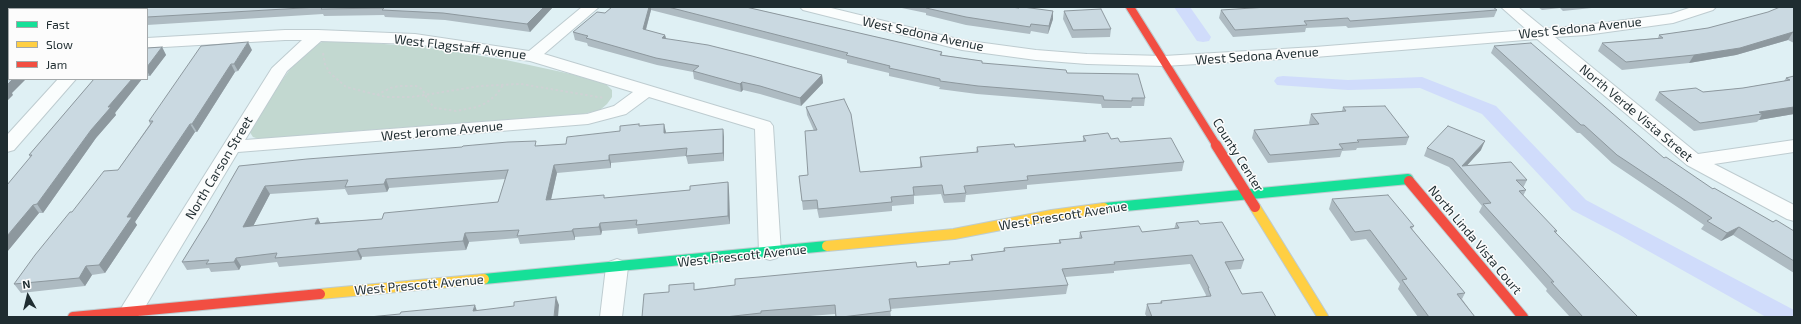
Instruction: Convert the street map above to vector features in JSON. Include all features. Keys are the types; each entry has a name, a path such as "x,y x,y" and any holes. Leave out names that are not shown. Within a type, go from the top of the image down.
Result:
{"street":[{"path":"532,56 591,7"},
{"name":"West Sedona Avenue","path":"808,7 962,45 1087,59 1164,61 1308,53 1586,30 1673,18 1708,7"},
{"name":"County Center","path":"1130,7 1323,317"},
{"name":"North Verde Vista Street","path":"1509,7 1694,161 1794,214"},
{"name":"West Flagstaff Avenue","path":"148,44 285,35 415,39 532,56 764,126 770,253"},
{"name":"North Carson Street","path":"132,311 280,68 318,35"},
{"path":"7,146 66,80"},
{"name":"West Jerome Avenue","path":"231,147 588,119 620,110 645,91"},
{"path":"1694,161 1794,146"},
{"name":"West Prescott Avenue","path":"73,317 617,268 954,234 1052,215 1112,207 1408,179"},
{"name":"North Linda Vista Court","path":"1408,179 1522,317"},
{"path":"611,317 617,268"}],"path":[{"path":"318,35 325,64 332,76 346,87 376,96 397,98 503,84 544,86 628,104"},
{"path":"376,96 390,88 408,85 422,89 429,102 436,108 450,111 477,107 492,99 503,84"}],"green space":[{"path":"330,40 425,47 506,60 571,74 606,84 612,90 612,97 600,110 583,114 316,134 262,140 253,137 249,131 251,124 300,55 315,44"}],"building":[{"path":"7,7 95,7 8,8 7,27"},
{"path":"319,7 148,17 148,8 143,8"},
{"path":"323,7 544,7 527,24 443,13 382,10 384,8 321,9"},
{"path":"612,7 649,7 643,29 665,35 662,38 708,45 822,75 800,98 760,86 742,82 740,84 693,71 699,66 656,58 586,38 588,36 573,32 597,12 605,13"},
{"path":"668,7 746,7 942,52 940,55 982,61 982,63 1066,70 1067,73 1138,74 1145,98 1132,98 1132,101 1104,100 1103,96 978,86 940,81 940,79 889,68 890,66 846,55 848,53"},
{"path":"1023,7 1053,11 1049,26 1031,24 1030,27 966,17 926,8"},
{"path":"1268,7 1493,7 1497,10 1350,21 1348,18 1304,21 1307,25 1235,30 1221,10"},
{"path":"1780,7 1794,7 1794,33 1793,32 1740,48 1694,55 1626,62 1602,43 1663,38 1659,35 1708,28 1768,12"},
{"path":"1101,9 1111,29 1073,30 1064,11"},
{"path":"248,42 234,64 231,64 192,124 190,124 127,217 132,217 99,265 86,266 79,278 14,284 35,255 70,212 72,212 104,171 118,170 153,121 149,121 201,46"},
{"path":"1531,43 1664,158 1666,157 1713,189 1714,188 1773,222 1776,220 1794,231 1794,261 1739,227 1727,233 1707,221 1712,218 1617,155 1584,125 1581,125 1494,46"},
{"path":"162,47 148,66 148,48"},
{"path":"8,59 8,80 12,80 7,85"},
{"path":"1794,76 1794,107 1759,112 1762,114 1700,123 1659,92 1696,88 1703,92 1743,88 1790,80 1786,78"},
{"path":"93,80 131,80 108,107 111,107 91,130 37,204 33,205 7,236 7,185 32,155 29,155"},
{"path":"844,99 851,114 860,172 922,167 920,157 978,152 977,147 1014,144 1015,147 1086,141 1083,136 1108,133 1111,139 1118,138 1120,142 1171,138 1184,162 1027,176 1028,180 964,186 966,193 944,195 942,185 913,187 914,195 891,197 892,202 818,209 817,200 802,201 799,176 808,175 805,131 817,130 806,107"},
{"path":"1385,106 1409,137 1357,140 1359,142 1339,144 1343,149 1270,155 1254,130 1319,124 1311,114 1346,111 1343,107"},
{"path":"664,124 664,133 723,129 723,153 686,156 687,148 609,155 609,160 554,165 546,200 604,195 604,198 690,190 690,186 728,182 728,216 636,225 637,220 600,223 599,227 517,236 519,230 465,233 463,241 358,249 357,251 275,258 277,253 236,258 234,262 206,264 209,260 182,262 239,166 508,142 536,141 535,146 566,144 567,137 620,131 620,126","holes":["508,170 498,202 384,213 382,219 315,224 318,218 243,227 265,186 348,180 345,187 384,184 386,179"]},
{"path":"1448,126 1485,141 1462,166 1511,162 1527,180 1516,180 1526,190 1519,191 1557,231 1554,231 1638,317 1583,317 1551,282 1554,282 1483,204 1491,203 1453,159 1427,148"},
{"path":"1388,195 1414,226 1410,227 1465,293 1457,294 1475,317 1429,317 1402,280 1407,279 1370,230 1355,232 1332,199"},
{"path":"1198,221 1200,224 1222,222 1244,260 1225,262 1242,294 1262,292 1276,317 1152,317 1147,304 1162,303 1161,301 1211,296 1209,288 1192,255 1114,262 1115,264 1062,269 1068,285 889,299 891,311 842,317 836,317 835,305 761,311 761,313 725,317 642,317 644,294 669,292 669,285 694,283 694,290 735,285 735,279 916,262 917,267 950,264 949,262 973,260 971,255 1005,251 1004,248 1061,243 1059,240 1082,238 1080,232 1139,226 1142,232 1179,228 1176,223"},
{"path":"556,297 554,317 369,317 400,314 401,312 475,305 473,311 514,306 514,302"}],"waterway":[{"path":"1182,7 1203,37"},
{"path":"1283,81 1348,85 1422,82 1489,110 1579,205 1626,229 1786,317"}],"traffic: fast":[{"path":"1104,208 1408,179 1409,181"},
{"path":"484,279 827,246"}],"traffic: slow":[{"path":"1255,207 1323,317"},
{"path":"827,246 954,234 1052,215 1104,208"},
{"path":"320,294 484,279"}],"traffic: jam":[{"path":"1130,7 1255,207"},
{"path":"1409,181 1523,317"},
{"path":"73,317 320,294"}]}
